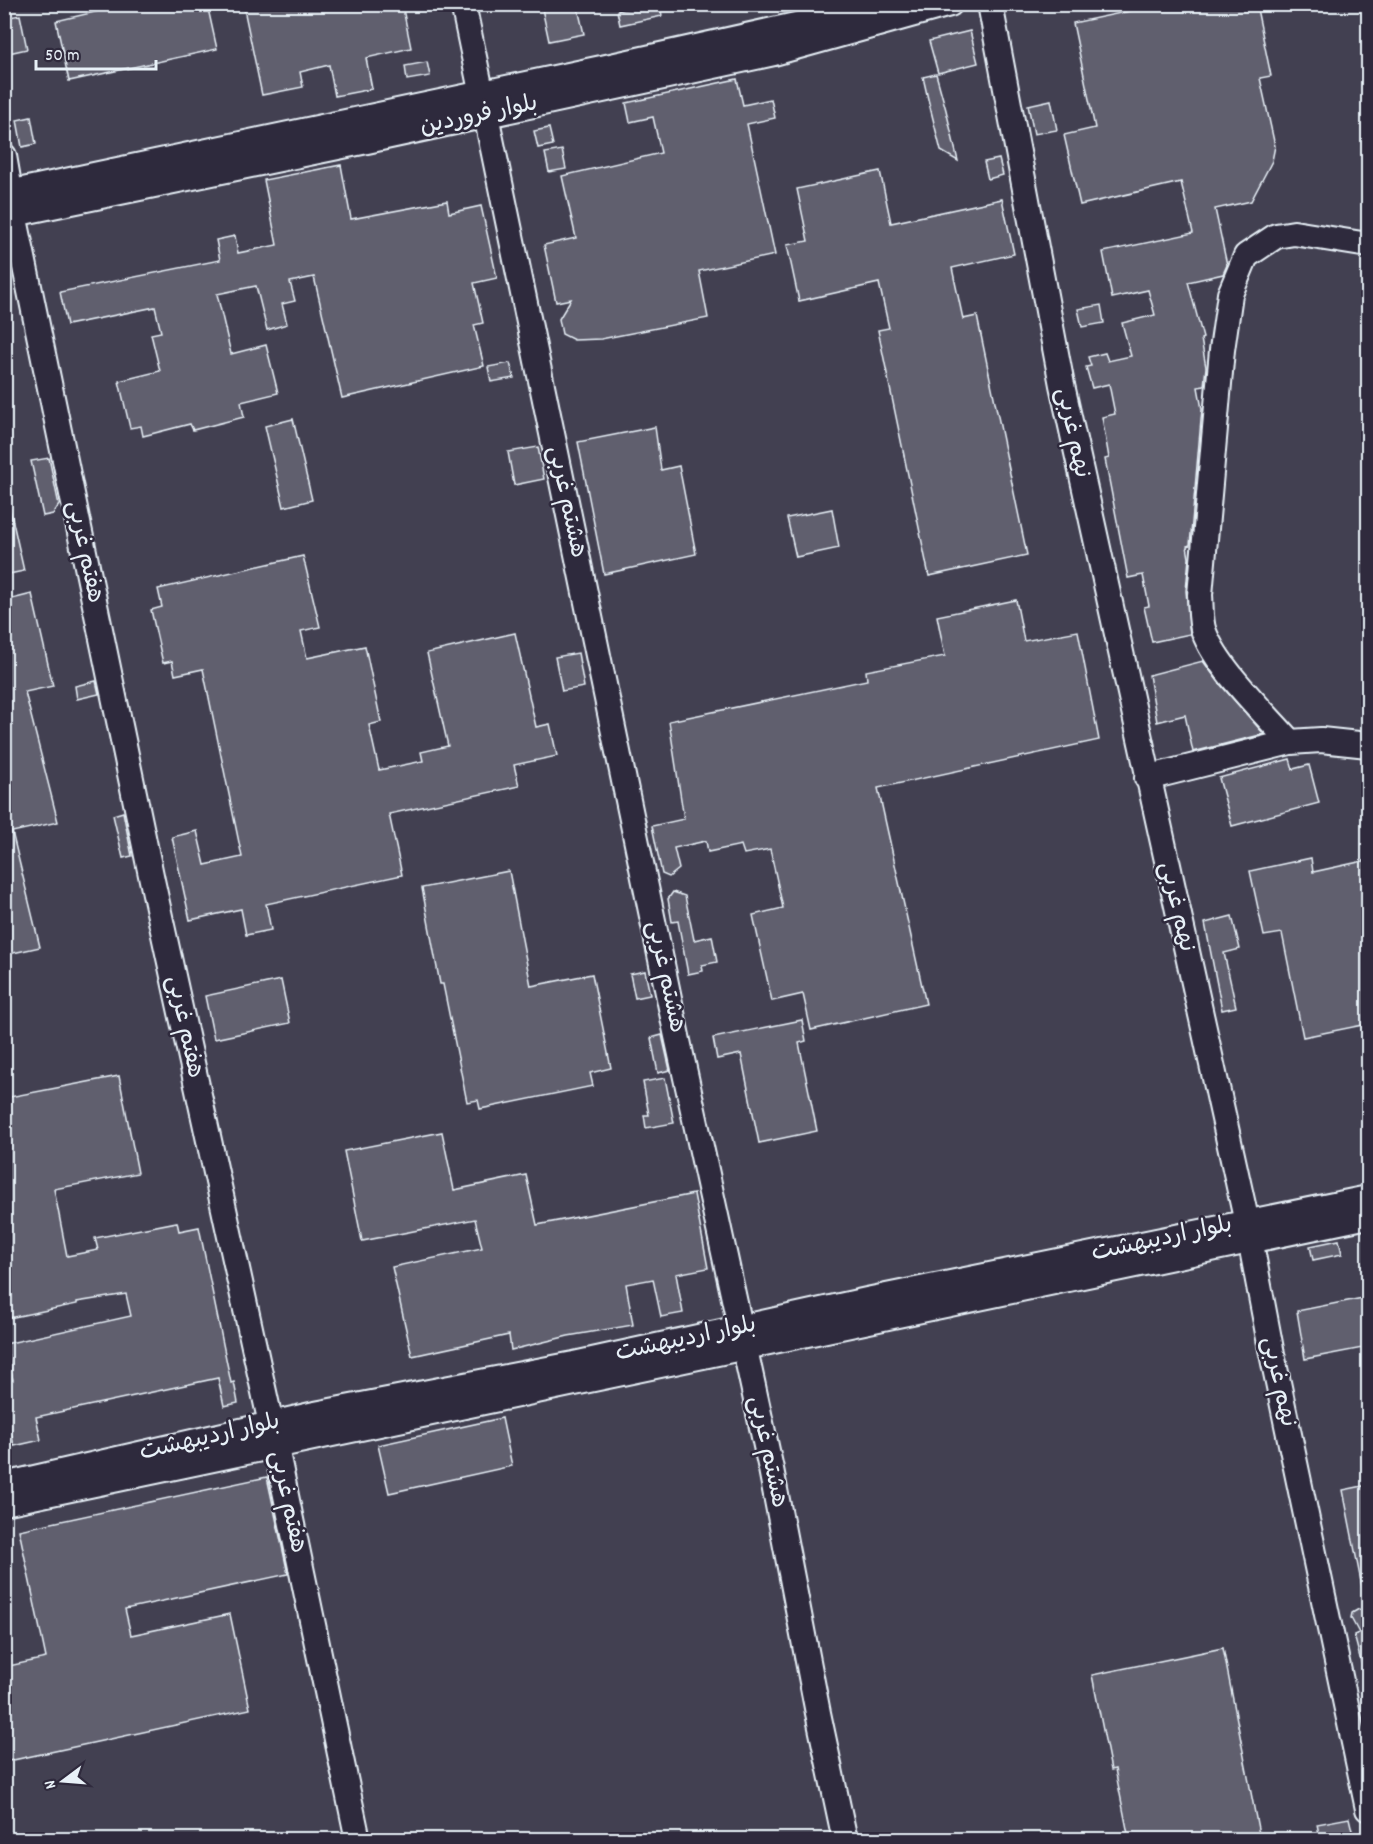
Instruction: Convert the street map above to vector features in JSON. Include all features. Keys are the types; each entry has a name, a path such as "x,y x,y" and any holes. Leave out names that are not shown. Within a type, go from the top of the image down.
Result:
{"street":[{"name":"هشتم غربی","path":"463,4 563,490 771,1469 845,1839"},
{"name":"بلوار فروردین","path":"484,104 611,66 890,4"},
{"name":"بلوار فروردین","path":"9,204 484,104 774,53 950,4"},
{"name":"نهم غربی","path":"990,4 1062,385 1248,1231 1368,1809"},
{"name":"هفتم غربی","path":"4,156 9,204 152,880 274,1435 358,1839"},
{"path":"1290,742 1240,686 1203,631 1200,595 1222,350 1230,294 1246,256 1276,236 1294,233 1368,245"},
{"path":"1147,778 1290,742 1321,740 1368,745"},
{"name":"بلوار اردیبهشت","path":"4,1503 274,1435 315,1414 574,1365 742,1337 1248,1231 1368,1198"},
{"name":"بلوار اردیبهشت","path":"1248,1231 1368,1216"},
{"name":"بلوار اردیبهشت","path":"4,1485 274,1435"}],"shaded area":[{"path":"5,5 1368,5 1368,1839 5,1840"}],"building":[{"path":"129,4 207,4 217,49 69,81 56,21"},
{"path":"243,4 402,4 411,48 366,58 372,89 335,96 329,65 300,72 303,87 262,95"},
{"path":"541,4 577,4 584,34 549,41"},
{"path":"645,4 660,4 662,16 620,25 617,11"},
{"path":"1163,4 1256,4 1271,76 1260,78 1275,146 1272,161 1251,201 1215,209 1227,265 1223,274 1188,282 1203,338 1201,339 1206,367 1204,386 1198,387 1202,409 1190,545 1187,546 1189,558 1186,591 1190,634 1152,642 1144,607 1149,606 1143,575 1128,578 1105,459 1109,458 1102,417 1115,414 1109,384 1092,388 1086,367 1091,366 1088,357 1105,353 1108,361 1131,356 1122,323 1155,315 1148,290 1112,298 1103,252 1193,233 1181,182 1080,205 1064,135 1095,128 1073,23"},
{"path":"20,15 27,49 4,54 4,18"},
{"path":"970,31 978,63 938,73 929,41"},
{"path":"427,62 430,76 407,80 405,66"},
{"path":"936,74 958,161 941,151 923,77"},
{"path":"737,79 743,105 771,99 775,118 747,124 775,255 699,271 708,318 601,339 574,340 562,334 559,319 571,299 556,302 544,245 576,238 562,176 661,153 653,117 630,122 626,103"},
{"path":"1051,100 1057,130 1034,134 1028,105"},
{"path":"31,117 36,144 22,147 17,120"},
{"path":"549,128 553,145 538,148 534,131"},
{"path":"562,150 566,169 549,172 545,153"},
{"path":"999,159 1003,175 988,179 984,162"},
{"path":"341,165 351,219 447,201 449,213 481,206 497,278 474,283 483,323 474,325 484,366 342,398 314,277 290,282 295,301 282,304 287,324 267,330 256,286 217,294 231,354 266,345 278,393 241,402 244,417 193,430 190,424 143,436 141,426 130,428 119,381 160,371 151,334 161,332 155,307 67,325 60,292 220,260 216,240 235,236 238,253 277,245 264,180"},
{"path":"880,171 891,223 1002,199 1014,254 952,268 963,319 977,316 1027,555 929,576 878,330 889,328 879,283 799,301 787,245 808,241 797,189"},
{"path":"1101,305 1104,323 1082,327 1078,309"},
{"path":"510,363 514,378 491,382 488,367"},
{"path":"293,419 312,500 284,507 265,426"},
{"path":"655,427 661,470 679,466 696,554 604,574 578,442"},
{"path":"538,447 544,479 514,485 508,452"},
{"path":"49,458 59,505 53,514 43,516 31,461"},
{"path":"10,509 24,571 4,575 4,510"},
{"path":"832,509 839,548 796,557 787,518"},
{"path":"303,556 320,627 301,631 307,658 365,646 381,722 369,725 379,770 423,761 421,752 448,746 427,653 515,633 536,727 550,724 557,756 514,765 519,786 389,814 402,875 266,904 271,930 246,935 241,909 190,920 172,837 197,831 205,865 242,857 203,669 175,675 172,661 163,663 151,610 162,607 158,589"},
{"path":"32,594 53,686 25,692 58,822 12,832 40,947 4,955 4,601"},
{"path":"1016,600 1024,641 1078,631 1099,740 878,788 926,1004 811,1030 803,994 772,1001 753,915 783,908 770,849 744,854 741,845 708,852 706,841 674,848 679,869 669,877 662,874 652,826 684,819 669,721 867,680 866,671 945,656 937,616"},
{"path":"578,653 584,687 562,691 555,657"},
{"path":"1203,661 1264,734 1193,752 1185,715 1157,722 1149,675"},
{"path":"96,681 99,694 77,699 75,686"},
{"path":"1290,759 1293,769 1309,765 1319,803 1232,826 1219,778"},
{"path":"123,812 132,856 123,858 113,815"},
{"path":"1311,858 1313,872 1368,860 1368,1024 1303,1037 1282,933 1264,936 1250,871"},
{"path":"509,871 531,986 592,974 611,1068 590,1073 593,1086 480,1109 478,1100 467,1102 443,984 440,984 422,888"},
{"path":"673,892 685,896 694,940 712,936 717,962 702,965 703,971 688,974 678,921 672,922 668,899"},
{"path":"1232,916 1240,949 1224,953 1236,1007 1222,1010 1205,923"},
{"path":"645,971 650,995 635,998 630,974"},
{"path":"281,980 290,1023 214,1039 205,996"},
{"path":"802,1020 806,1041 799,1043 817,1131 759,1143 741,1054 717,1059 713,1038"},
{"path":"662,1035 670,1070 658,1073 651,1038"},
{"path":"119,1076 138,1173 54,1189 67,1256 98,1250 95,1238 177,1222 179,1231 199,1227 231,1383 234,1382 238,1403 224,1406 218,1378 36,1417 41,1440 14,1446 10,1428 4,1430 4,1381 13,1380 5,1344 131,1316 126,1294 77,1302 77,1304 4,1319 4,1098"},
{"path":"665,1078 674,1123 646,1128 644,1115 649,1115 643,1082"},
{"path":"442,1132 454,1190 526,1175 537,1225 694,1194 708,1268 676,1274 683,1313 661,1317 653,1279 626,1284 633,1325 568,1336 511,1350 509,1335 412,1356 392,1267 482,1248 475,1219 362,1241 344,1151"},
{"path":"1339,1240 1342,1254 1313,1260 1310,1246"},
{"path":"1368,1297 1368,1347 1305,1359 1297,1311"},
{"path":"502,1418 512,1466 389,1493 378,1445"},
{"path":"267,1477 288,1574 125,1609 131,1635 230,1614 250,1709 4,1762 4,1667 46,1658 19,1530"},
{"path":"1368,1485 1368,1586 1362,1587 1343,1490"},
{"path":"1359,1609 1365,1613 1366,1631 1368,1631 1368,1673 1364,1673 1354,1635 1359,1633 1351,1618 1352,1613"},
{"path":"1223,1648 1260,1839 1129,1839 1115,1769 1111,1770 1092,1675"},
{"path":"1349,1818 1354,1839 1320,1839 1317,1824"}]}
